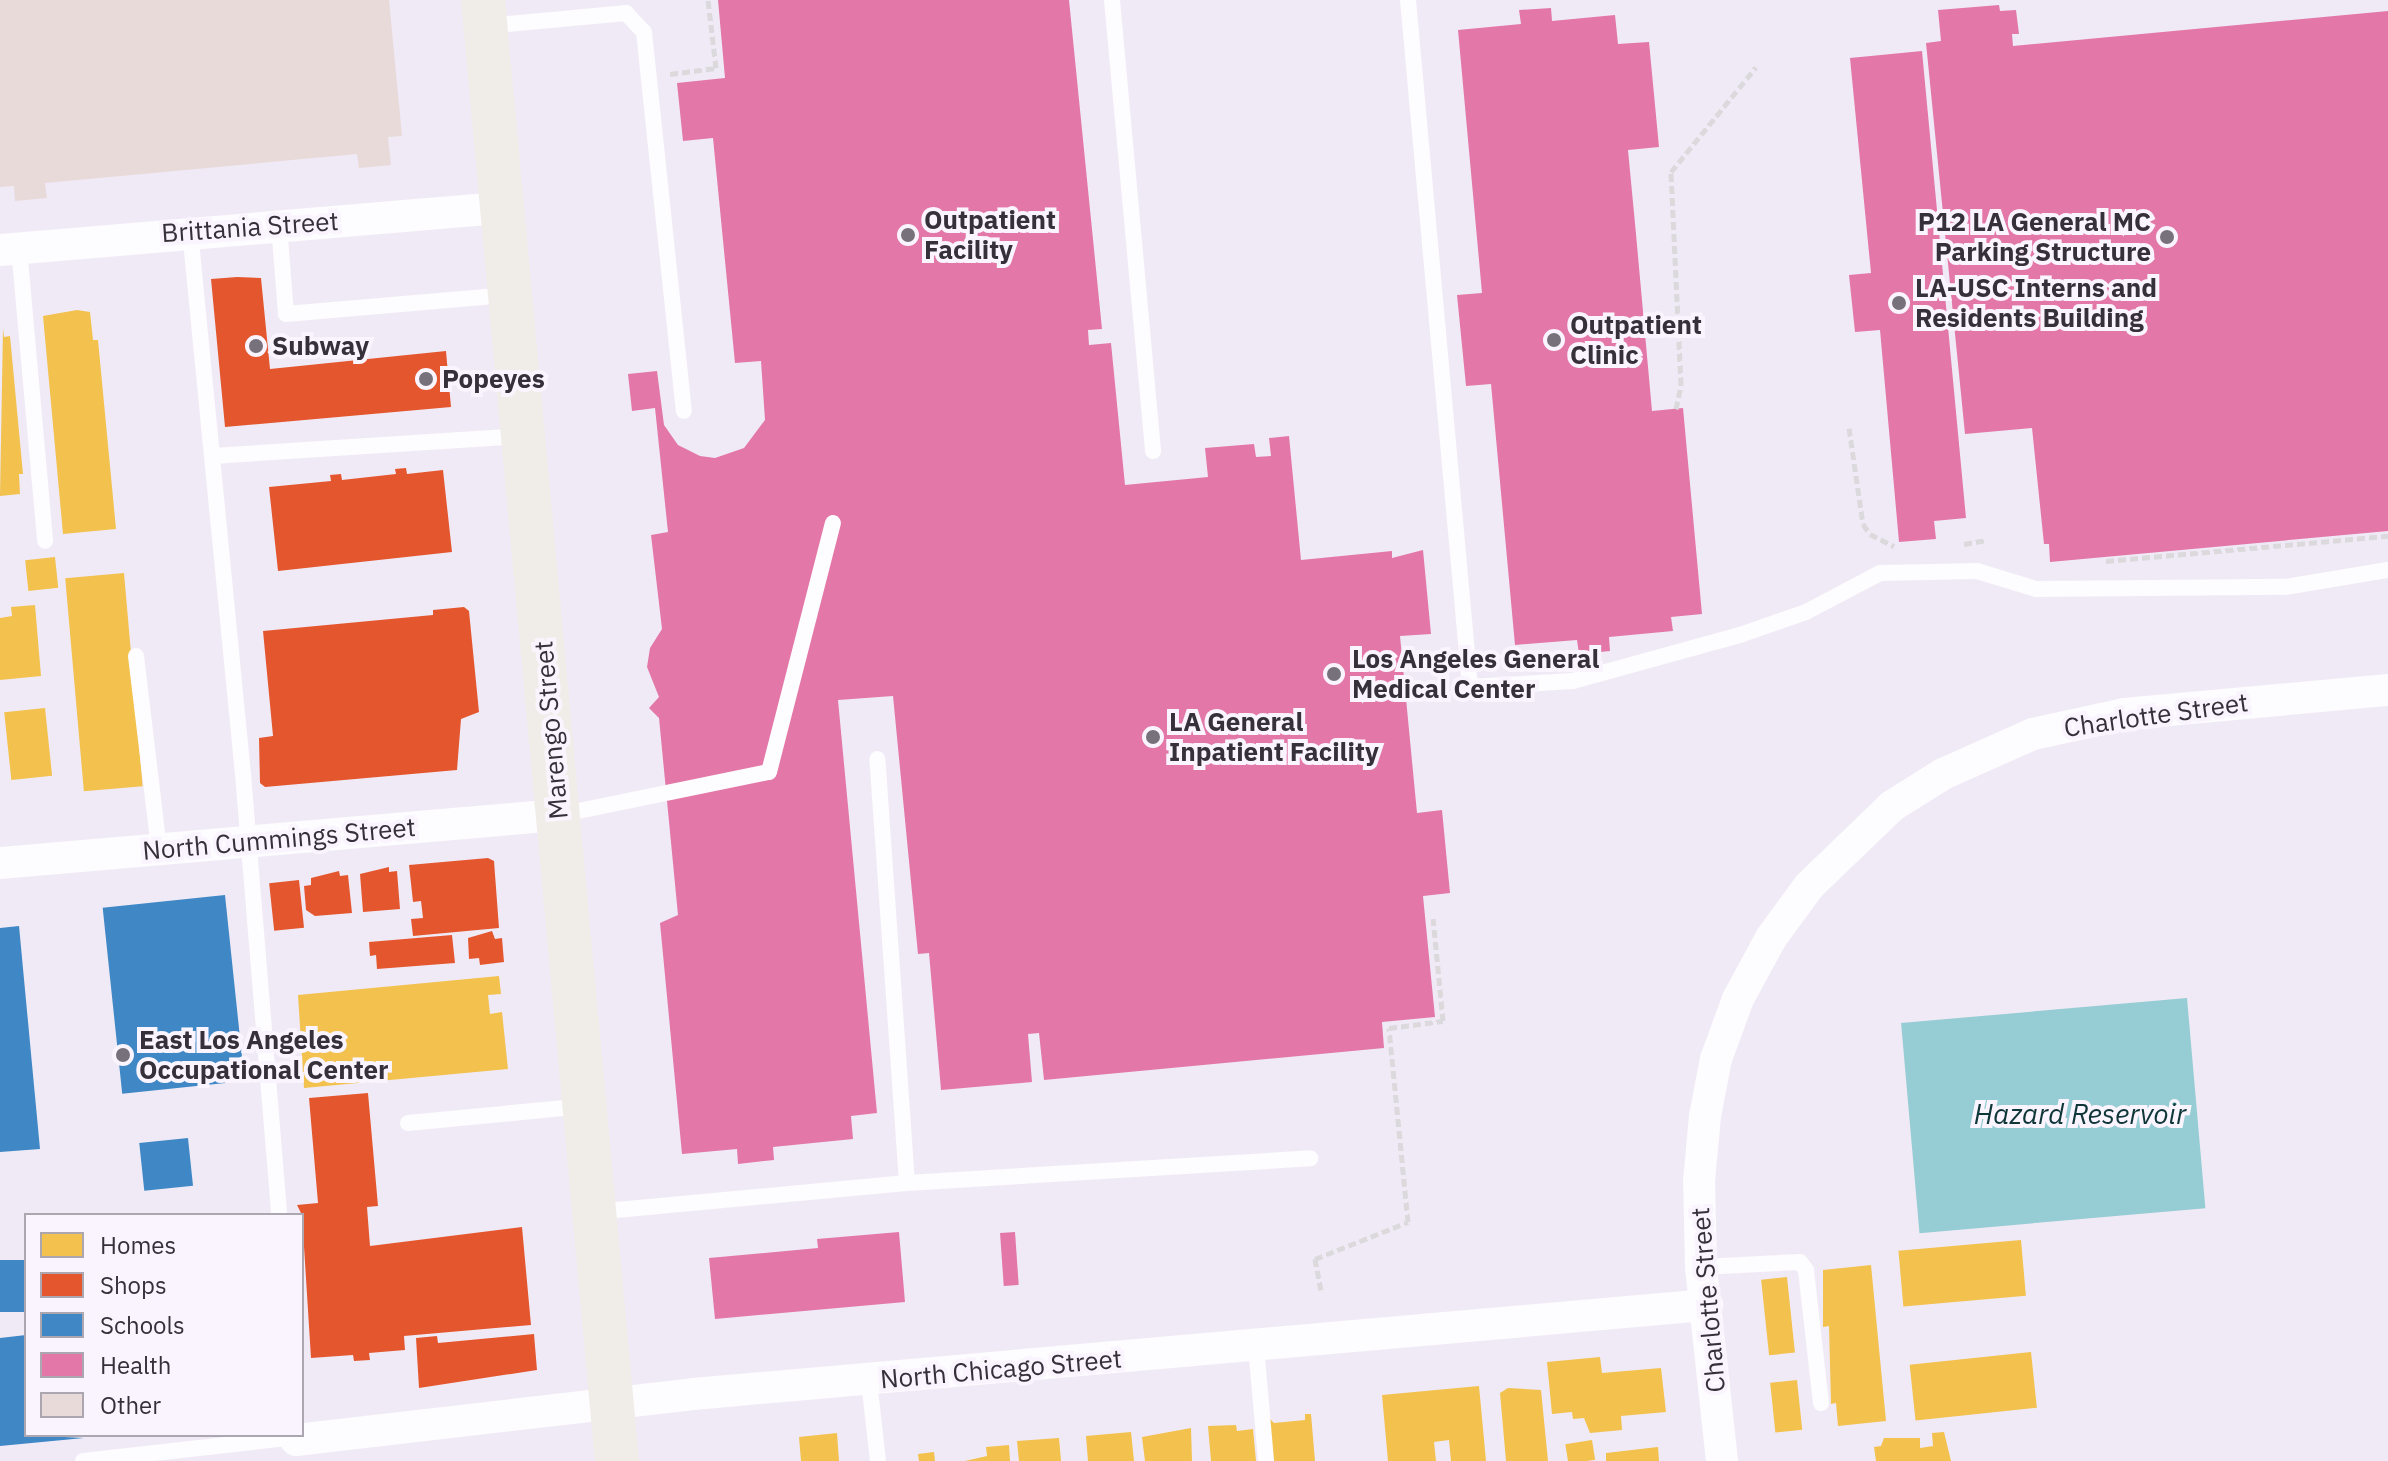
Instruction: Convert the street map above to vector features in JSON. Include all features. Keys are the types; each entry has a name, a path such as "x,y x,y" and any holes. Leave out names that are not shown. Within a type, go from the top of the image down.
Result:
{"main road":[{"name":"Marengo Street","path":"484,13 499,208 523,436 617,1461"}],"street":[{"name":"Brittania Street","path":"10,249 190,231 499,208"},
{"name":"Charlotte Street","path":"1722,1461 1701,1267 1699,1181 1705,1116 1716,1059 1738,999 1771,938 1809,886 1871,824 1943,774 2033,734 2124,714 2388,690"},
{"name":"North Cummings Street","path":"0,863 558,815"},
{"name":"North Chicago Street","path":"304,1436 611,1407 693,1394 869,1381 1707,1305"}],"lane":[{"path":"1112,0 1153,451"},
{"path":"1408,0 1470,687 1573,681 1740,635 1806,612 1880,573 1977,571 2051,589 2285,587 2388,570"},
{"path":"484,13 626,13 644,32 684,411"},
{"path":"279,225 286,314 509,295"},
{"path":"190,231 194,299 213,456 243,774 279,1213"},
{"path":"10,249 45,541"},
{"path":"213,456 523,436"},
{"path":"558,815 769,772 833,523"},
{"path":"136,656 159,849"},
{"path":"877,759 907,1183"},
{"path":"408,1123 585,1106"},
{"path":"594,1212 907,1183 1310,1158"},
{"path":"1701,1267 1800,1262 1806,1270 1821,1403"},
{"path":"1256,1346 1266,1461"},
{"path":"869,1381 878,1461"},
{"path":"83,1461 221,1454 296,1437"}],"path":[{"path":"671,88 670,74 716,68 708,0"},
{"path":"1676,409 1681,385 1671,172 1756,67"},
{"path":"1849,428 1863,524 1870,534 1903,546"},
{"path":"2096,562 2388,536"},
{"path":"1953,545 1987,540"},
{"path":"1321,1290 1315,1259 1408,1222 1389,1028 1443,1021 1433,918"}],"water":[{"name":"Hazard Reservoir","path":"2187,998 2205,1208 1919,1233 1901,1023"}],"building: Homes":[{"path":"77,310 90,312 93,340 98,340 116,529 63,534 43,316"},
{"path":"3,328 4,337 10,336 23,474 19,474 20,494 0,496"},
{"path":"55,557 58,588 28,591 25,560"},
{"path":"124,573 143,786 84,791 65,578"},
{"path":"35,605 41,676 0,680 0,618 12,616 11,607"},
{"path":"45,708 52,776 11,780 4,712"},
{"path":"499,976 501,994 488,995 490,1014 502,1012 508,1069 304,1088 298,995"},
{"path":"2021,1240 2026,1296 1903,1307 1898,1251"},
{"path":"1871,1265 1886,1421 1838,1426 1836,1403 1831,1404 1829,1326 1823,1327 1823,1270"},
{"path":"1787,1277 1795,1353 1769,1355 1761,1280"},
{"path":"2031,1352 2037,1408 1916,1420 1910,1365"},
{"path":"1600,1357 1602,1373 1661,1368 1666,1412 1621,1416 1622,1430 1590,1433 1584,1418 1573,1419 1572,1412 1552,1414 1547,1362"},
{"path":"1797,1380 1802,1430 1775,1433 1770,1383"},
{"path":"1479,1386 1486,1461 1451,1461 1449,1440 1434,1442 1436,1461 1388,1461 1382,1395"},
{"path":"1508,1388 1541,1390 1548,1461 1506,1461 1500,1393"},
{"path":"1305,1414 1311,1414 1315,1461 1273,1461 1269,1418 1274,1423 1305,1420"},
{"path":"1236,1425 1237,1431 1253,1429 1256,1461 1211,1461 1208,1426"},
{"path":"1191,1428 1192,1461 1145,1461 1142,1437"},
{"path":"1131,1432 1134,1461 1088,1461 1086,1436"},
{"path":"1944,1432 1951,1461 1876,1461 1874,1447 1881,1446 1884,1438 1920,1438 1920,1448 1933,1446 1932,1433"},
{"path":"837,1433 839,1461 801,1461 799,1437"},
{"path":"1059,1438 1061,1461 1019,1461 1017,1441"},
{"path":"1592,1440 1595,1460 1568,1461 1565,1444"},
{"path":"1009,1445 1010,1461 965,1461 987,1456 986,1447"},
{"path":"1658,1447 1659,1461 1606,1461 1606,1453"},
{"path":"934,1452 935,1461 919,1461 918,1454"}],"building: Shops":[{"path":"261,278 270,369 446,351 451,407 225,427 211,279"},
{"path":"406,468 407,474 443,470 452,552 278,571 269,487 331,481 330,475 341,474 342,480 396,474 395,469"},
{"path":"464,607 469,611 479,712 461,719 457,770 265,787 260,783 259,738 273,736 263,631 433,615 433,610"},
{"path":"488,858 494,861 499,928 413,936 411,919 423,918 421,901 413,902 409,865"},
{"path":"389,867 389,872 397,871 400,909 363,912 360,874"},
{"path":"339,871 340,876 348,875 352,913 315,916 306,910 304,886 311,885 311,878"},
{"path":"299,880 304,928 274,931 269,883"},
{"path":"492,931 495,939 502,938 504,962 480,965 479,958 469,959 468,938"},
{"path":"452,935 455,963 377,969 376,955 370,956 369,942"},
{"path":"368,1093 378,1206 367,1207 370,1246 522,1227 531,1325 404,1336 405,1350 369,1353 370,1360 354,1361 353,1355 311,1358 304,1213 297,1205 318,1203 309,1098"},
{"path":"534,1334 537,1370 419,1388 416,1338 437,1336 438,1343"}],"building: Schools":[{"path":"225,895 245,1081 122,1094 103,908"},
{"path":"19,926 40,1149 0,1152 0,928"},
{"path":"188,1138 193,1186 144,1191 139,1143"},
{"path":"0,1260 24,1260 24,1312 0,1312"},
{"path":"24,1335 24,1437 84,1438 0,1446 0,1338"}],"building: Health":[{"name":"LA General Inpatient Facility","path":"718,0 1069,0 1102,329 1088,330 1089,345 1111,343 1125,485 1208,477 1205,448 1254,444 1256,457 1271,456 1269,438 1289,436 1301,560 1392,551 1392,558 1423,550 1431,634 1400,636 1417,813 1442,810 1450,893 1423,896 1435,1017 1382,1022 1384,1048 1044,1080 1039,1033 1028,1034 1032,1082 941,1090 929,953 918,954 893,696 838,700 877,1113 851,1116 853,1139 773,1147 774,1160 738,1164 737,1149 682,1154 660,923 678,915 659,718 649,708 659,697 647,667 650,648 662,629 651,535 668,532 655,408 632,411 628,374 657,371 664,425 678,445 700,456 715,458 744,448 765,420 761,361 735,363 713,138 683,141 677,83 725,78"},
{"name":"P12 LA General MC Parking Structure","path":"1999,5 2000,11 2016,10 2019,34 2012,34 2013,46 2388,11 2388,531 2050,562 2049,544 2044,544 2032,428 1965,434 1926,43 1941,41 1938,10"},
{"name":"Outpatient Clinic","path":"1551,8 1552,21 1615,15 1618,44 1649,42 1659,147 1628,150 1652,411 1683,408 1702,614 1671,617 1673,631 1609,637 1610,651 1579,654 1577,640 1515,645 1491,384 1466,386 1457,295 1482,293 1458,30 1521,24 1519,10"},
{"name":"LA-USC Interns and Residents Building","path":"1922,51 1966,518 1934,521 1936,539 1899,542 1880,330 1855,332 1849,275 1871,273 1850,58"},
{"path":"899,1232 905,1302 715,1319 709,1258 818,1248 817,1239"},
{"path":"1015,1232 1019,1285 1004,1286 1000,1233"}],"building: Other":[{"path":"0,0 389,0 402,136 388,137 391,165 359,168 357,154 45,183 47,198 15,201 14,186 0,187"}],"place":[{"name":"Outpatient Facility","path":"908,235"},
{"name":"P12 LA General MC Parking Structure","path":"2167,237"},
{"name":"LA-USC Interns and Residents Building","path":"1899,303"},
{"name":"Outpatient Clinic","path":"1554,340"},
{"name":"Subway","path":"256,346"},
{"name":"Popeyes","path":"426,379"},
{"name":"Los Angeles General Medical Center","path":"1334,674"},
{"name":"LA General Inpatient Facility","path":"1153,737"},
{"name":"East Los Angeles Occupational Center","path":"123,1055"}]}
